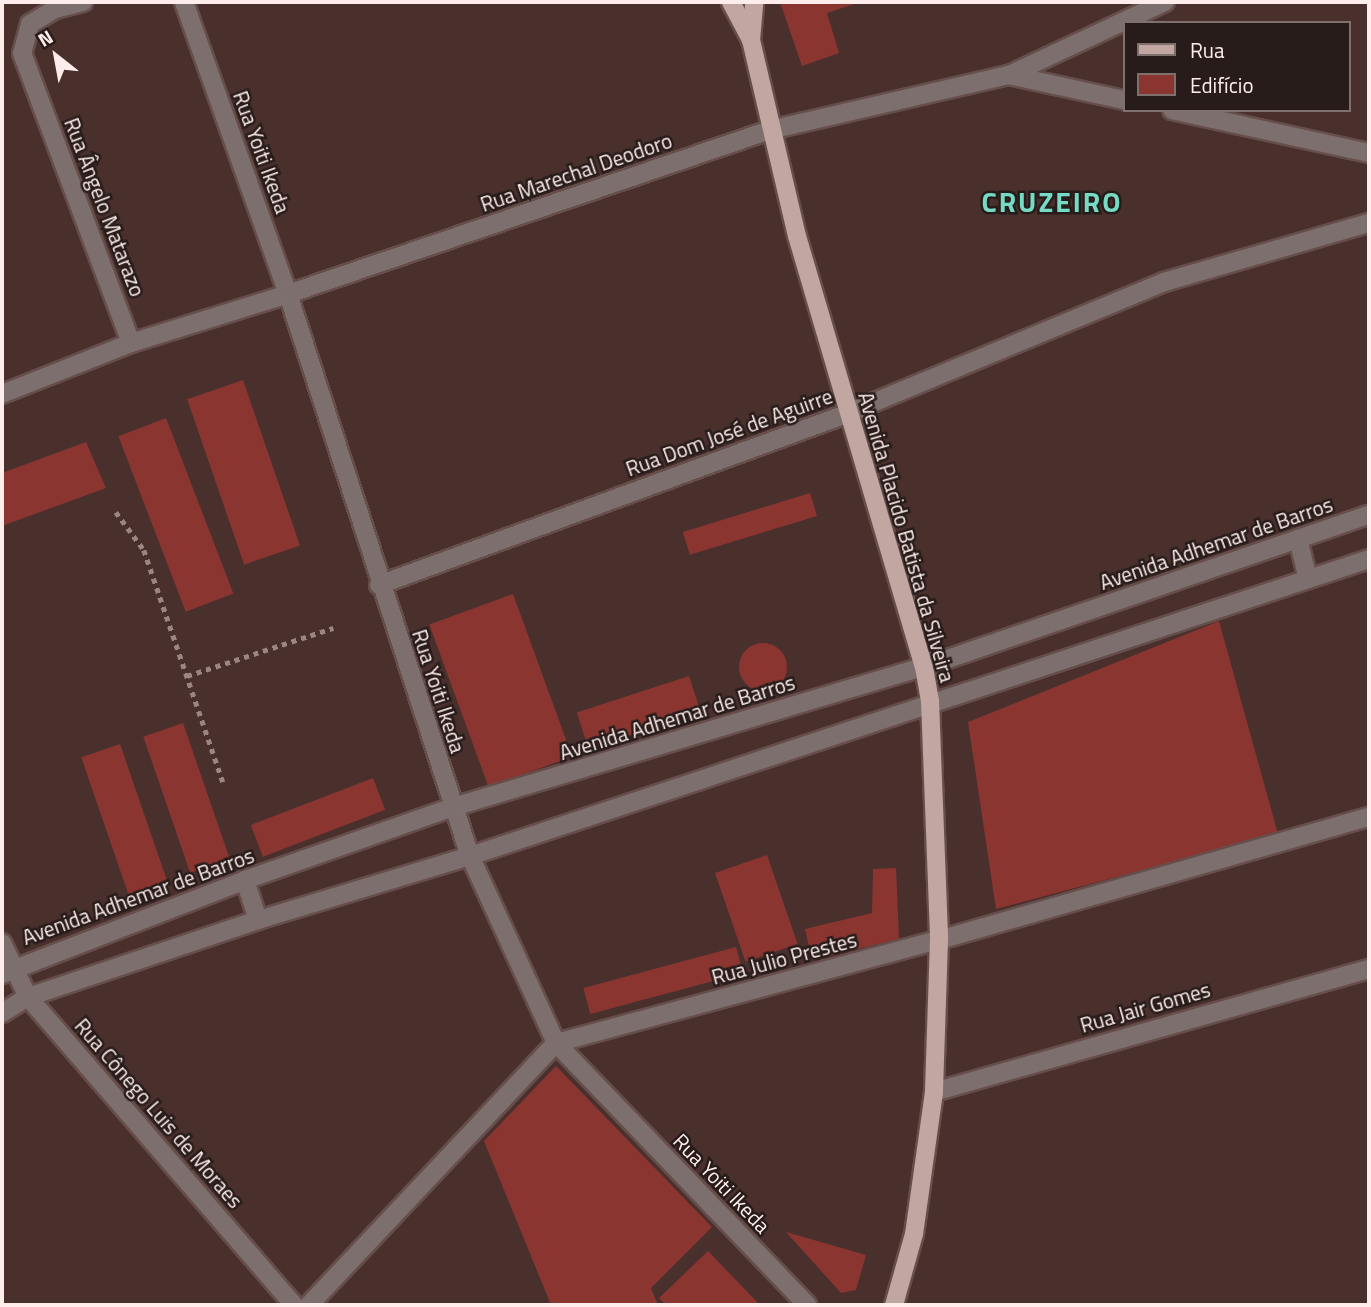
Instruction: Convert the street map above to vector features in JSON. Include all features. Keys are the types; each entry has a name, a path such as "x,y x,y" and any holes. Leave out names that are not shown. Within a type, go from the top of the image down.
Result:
{"main road":[{"name":"Avenida Placido Batista da Silveira","path":"732,2 751,40 770,130 848,413 924,667 930,701 939,940 934,1091 914,1234 894,1305"},
{"name":"Avenida Placido Batista da Silveira","path":"751,40 754,2"}],"street":[{"name":"Rua Ângelo Matarazo","path":"83,2 55,9 30,24 22,52 131,342"},
{"name":"Rua Yoiti Ikeda","path":"184,2 288,294 379,585 470,856 556,1043 807,1305"},
{"name":"Rua Marechal Deodoro","path":"1124,21 1165,2"},
{"name":"Rua Marechal Deodoro","path":"2,394 131,342 288,294 770,130 1009,75 1122,22"},
{"path":"1009,75 1122,100"},
{"path":"1181,112 1369,153"},
{"name":"Rua Dom José de Aguirre","path":"379,585 848,413 1164,282 1369,223"},
{"name":"Avenida Adhemar de Barros","path":"7,970 245,880 453,807 924,667 1369,514"},
{"path":"1298,539 1308,579"},
{"path":"2,1013 28,997 258,920 470,856 930,701 1369,559"},
{"name":"Rua Julio Prestes","path":"556,1043 939,940 1369,817"},
{"path":"245,880 258,920"},
{"name":"Rua Cônego Luis de Moraes","path":"2,943 7,970 28,997 294,1305"},
{"name":"Rua Jair Gomes","path":"934,1091 1369,969"},
{"path":"309,1305 556,1043"}],"path":[{"path":"116,512 144,550 223,782"},
{"path":"187,676 332,628"}],"building":[{"path":"780,2 860,2 827,13 839,53 802,66"},
{"path":"243,380 300,545 244,565 187,399"},
{"path":"166,418 233,594 186,612 118,436"},
{"path":"86,442 106,488 2,526 2,473"},
{"path":"810,493 817,516 690,555 683,532"},
{"path":"513,594 572,757 489,787 429,624"},
{"path":"1219,621 1278,834 996,909 968,722"},
{"path":"763,643 780,650 787,667 780,684 763,691 746,684 739,667 746,650"},
{"path":"689,676 701,712 589,749 577,712"},
{"path":"183,723 230,859 190,873 143,737"},
{"path":"120,744 167,881 128,894 81,757"},
{"path":"373,778 385,810 263,857 251,825"},
{"path":"767,855 798,944 746,962 715,873"},
{"path":"896,868 899,939 812,960 805,929 872,913 873,869"},
{"path":"736,947 743,973 590,1014 583,988"},
{"path":"556,1066 712,1227 651,1288 658,1305 551,1305 484,1141"},
{"path":"786,1232 866,1255 856,1290 841,1293"},
{"path":"708,1251 760,1305 666,1305 659,1298"}],"district":[{"name":"CRUZEIRO","path":"1052,202"}]}
